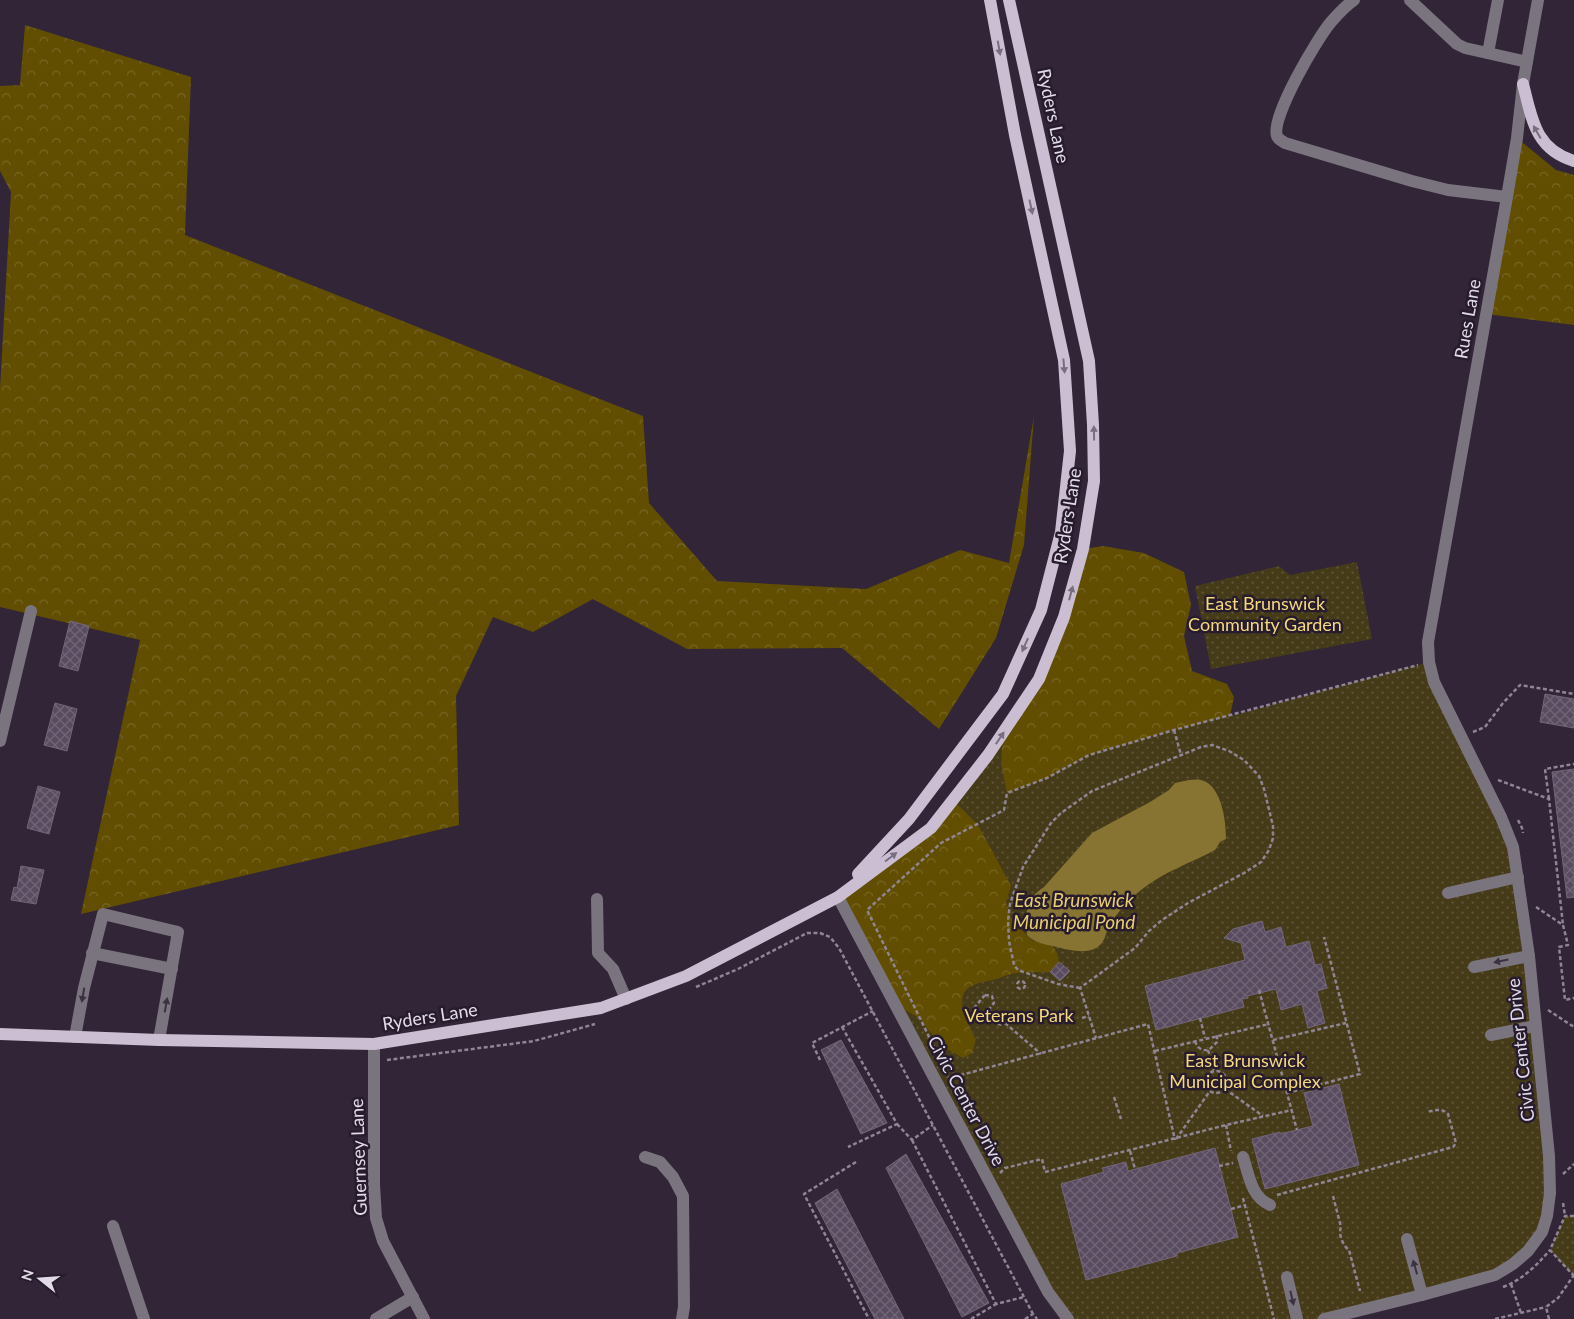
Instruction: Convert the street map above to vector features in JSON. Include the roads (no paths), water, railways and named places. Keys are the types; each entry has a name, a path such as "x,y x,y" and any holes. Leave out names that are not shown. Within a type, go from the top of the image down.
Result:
{"main road":[{"name":"Ryders Lane","path":"838,897 909,819 1003,694 1041,610 1060,532 1070,451 1064,360 1015,135 990,0"},
{"name":"Ryders Lane","path":"0,1034 159,1040 374,1044 601,1008 686,976 838,897 931,828 988,755 1039,679 1064,617 1083,549 1094,481 1094,425 1089,361 1009,0"},
{"path":"1523,84 1532,123 1538,135 1555,152 1574,161"}],"street":[{"path":"1354,0 1331,22 1313,48 1291,88 1278,123 1276,134 1278,138 1285,144 1412,181 1448,190 1507,197"},
{"path":"1410,0 1457,44 1465,48 1527,62"},
{"path":"1488,53 1498,0"},
{"name":"Rues Lane","path":"1428,642 1507,197 1517,138 1523,84 1538,0"},
{"path":"0,741 2,724 31,611"},
{"name":"Civic Center Drive","path":"1324,1319 1355,1315 1495,1275 1513,1264 1528,1251 1542,1232 1547,1216 1550,1193 1549,1156 1529,956 1513,847 1501,817 1434,682 1429,662 1428,642"},
{"path":"1448,893 1518,877"},
{"name":"Civic Center Drive","path":"838,897 1048,1292 1068,1319"},
{"path":"597,899 598,953 613,969 626,999"},
{"path":"75,1036 92,953 103,914 178,932 159,1040"},
{"path":"92,953 172,970"},
{"path":"1474,967 1529,956"},
{"path":"1491,1034 1535,1026"},
{"name":"Guernsey Lane","path":"374,1044 374,1185 376,1218 383,1241 424,1319"},
{"path":"1237,1155 1255,1195 1260,1200 1270,1201"},
{"path":"645,1157 660,1162 673,1177 682,1196 684,1306 682,1319"},
{"path":"113,1226 144,1319"},
{"path":"1407,1239 1422,1295"},
{"path":"1287,1277 1296,1319"},
{"path":"376,1319 413,1297"}],"water":[{"name":"East Brunswick Municipal Pond","path":"1200,780 1208,783 1218,796 1224,814 1226,839 1220,842 1215,850 1168,873 1141,890 1119,912 1103,941 1094,949 1089,951 1069,950 1041,943 1027,935 1026,914 1033,896 1044,887 1092,833 1150,802 1169,790 1175,783"}],"park label":[{"name":"East Brunswick Community Garden","path":"1265,614"},
{"name":"Veterans Park","path":"1019,1016"},
{"name":"East Brunswick Municipal Complex","path":"1245,1071"}]}
